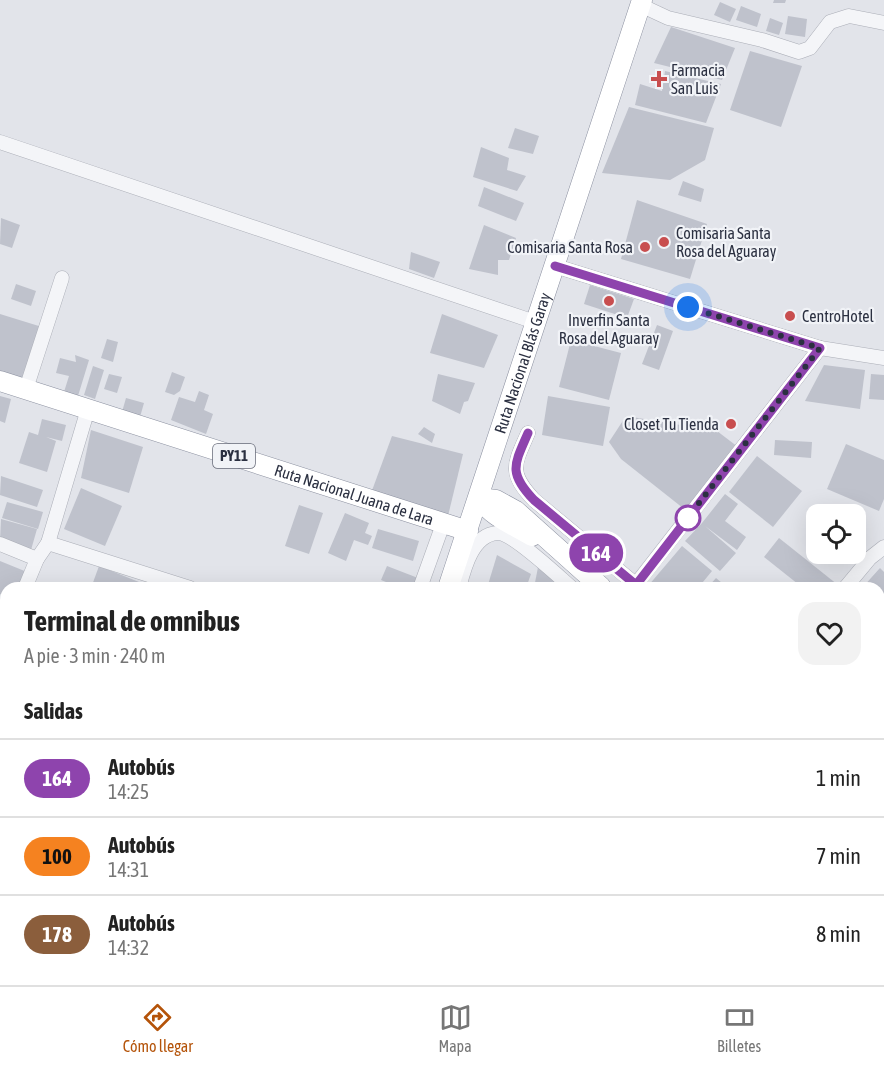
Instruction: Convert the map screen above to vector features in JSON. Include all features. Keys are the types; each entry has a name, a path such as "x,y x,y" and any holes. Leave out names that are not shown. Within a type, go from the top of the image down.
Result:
{"highway":[{"name":"Ruta Nacional Blás Garay","path":"450,582 641,2"},
{"name":"Ruta Nacional Juana de Lara","path":"0,381 468,531"},
{"path":"492,457 498,487 512,517"},
{"path":"479,498 496,500 512,517 595,582"},
{"path":"459,557 483,529 512,517"}],"street":[{"path":"641,2 668,18 762,40 799,52 810,48 830,22 849,16 884,22"},
{"path":"0,142 535,322"},
{"path":"555,266 820,348 884,358"},
{"path":"26,389 62,278"},
{"path":"640,582 820,348"},
{"path":"27,582 37,559 48,543 88,409"},
{"path":"528,433 516,468 521,486 534,500 630,582"},
{"path":"422,582 443,524"},
{"path":"461,582 466,562 474,548 485,538 496,533 518,542 565,582"},
{"path":"48,543 171,582"},
{"path":"0,544 37,559"},
{"path":"850,582 870,558 884,547"}],"building":[{"path":"774,0 786,0 785,3 773,3"},
{"path":"720,2 736,9 730,22 714,15"},
{"path":"741,6 761,14 757,27 736,20"},
{"path":"788,16 807,19 805,37 785,34"},
{"path":"770,18 783,23 779,35 766,31"},
{"path":"671,27 735,48 722,80 654,63"},
{"path":"750,51 802,66 781,127 730,110"},
{"path":"665,71 721,84 706,123 635,105 640,84 662,91"},
{"path":"629,107 714,128 705,160 670,180 602,173"},
{"path":"515,128 539,136 533,154 508,148"},
{"path":"481,147 509,158 507,170 526,176 517,191 473,177"},
{"path":"683,181 704,189 701,202 678,195"},
{"path":"484,187 524,203 516,221 478,206"},
{"name":"Comisaria Santa Rosa del Aguaray","path":"637,200 707,224 690,279 621,259"},
{"path":"1,218 20,225 12,248 0,244"},
{"path":"484,225 516,238 509,260 498,260 498,275 469,269"},
{"path":"411,252 440,262 434,278 409,269"},
{"path":"16,284 36,291 31,306 11,299"},
{"name":"Inverfin Santa Rosa del Aguaray","path":"590,285 634,299 627,318 584,304"},
{"path":"0,314 42,327 25,381 0,373"},
{"path":"442,314 498,335 484,368 430,353"},
{"path":"657,325 673,331 659,370 642,364"},
{"path":"107,339 118,342 113,362 101,358"},
{"path":"571,340 621,353 609,400 559,387"},
{"path":"75,355 89,360 78,396 64,392 69,376 56,373 60,358 76,362"},
{"path":"824,365 865,370 860,409 805,401"},
{"path":"93,366 104,370 95,399 84,395"},
{"path":"172,372 185,377 180,391 174,395 165,392"},
{"path":"109,374 122,377 117,393 104,389"},
{"path":"438,374 475,383 460,414 432,401"},
{"path":"871,374 884,375 884,400 869,399"},
{"path":"199,391 209,395 204,410 213,414 206,434 171,420 179,397 195,402"},
{"path":"0,396 11,399 5,423 0,421"},
{"path":"548,396 610,407 603,446 542,435"},
{"path":"126,398 144,403 140,417 122,412"},
{"path":"626,416 717,431 738,447 688,512 621,459 609,442"},
{"path":"42,419 66,425 62,441 46,437 56,441 47,472 19,463 29,432 38,435"},
{"path":"424,427 435,434 432,443 418,434"},
{"path":"91,430 143,447 129,493 81,478"},
{"path":"392,436 463,454 447,520 370,496"},
{"path":"775,440 812,442 811,458 774,455"},
{"path":"846,444 884,460 884,499 879,511 827,489"},
{"path":"757,456 802,491 773,527 729,492"},
{"path":"1,476 43,490 37,507 0,495"},
{"path":"81,488 122,506 105,546 64,529"},
{"path":"725,494 738,504 725,521 746,537 737,550 705,526 736,553 720,571 685,541"},
{"path":"7,502 43,512 38,529 2,518"},
{"path":"299,505 323,513 309,554 285,546"},
{"path":"345,513 369,523 365,533 372,536 368,545 354,540 346,561 328,553"},
{"path":"1,519 37,529 31,550 0,541"},
{"path":"378,529 419,541 413,561 372,548"},
{"path":"779,538 806,560 806,564 812,564 834,582 795,582 764,557"},
{"path":"682,546 712,571 703,582 651,582"},
{"path":"497,555 531,574 528,582 489,582"},
{"path":"0,561 27,572 22,582 0,582"},
{"path":"99,566 139,582 93,582"},
{"path":"387,566 418,578 417,582 381,580"},
{"path":"538,567 556,582 535,582"},
{"path":"880,568 884,572 884,582 867,582"}],"bus line":[{"name":"164","path":"555,266 820,348 638,582"},
{"name":"164","path":"528,433 516,468 521,486 534,500 632,582"}],"place":[{"name":"Farmacia San Luis","path":"659,79"},
{"name":"Comisaria Santa Rosa del Aguaray","path":"664,242"},
{"name":"Comisaria Santa Rosa","path":"645,247"},
{"name":"Inverfin Santa Rosa del Aguaray","path":"609,301"},
{"name":"CentroHotel","path":"790,316"},
{"name":"Closet Tu Tienda","path":"731,424"}],"route":[{"path":"688,307 820,348 681,526 688,518"}]}
